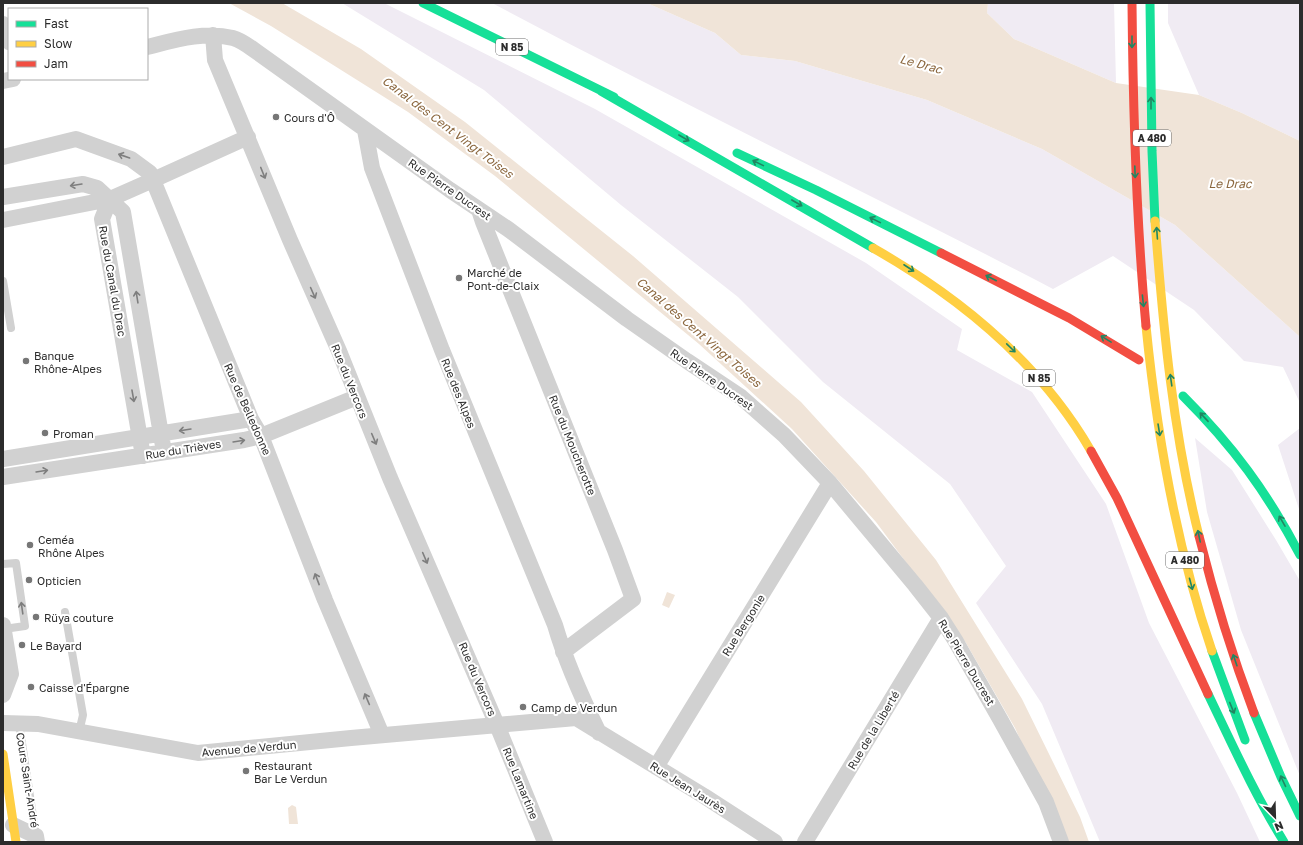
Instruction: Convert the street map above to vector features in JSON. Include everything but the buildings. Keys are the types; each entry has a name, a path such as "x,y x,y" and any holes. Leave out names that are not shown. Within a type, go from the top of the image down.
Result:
{"main road":[{"name":"N 85","path":"423,3 601,91 687,130"},
{"name":"A 480","path":"1132,3 1132,108 1140,262 1148,350 1159,428 1179,535 1207,640 1225,692 1248,747"},
{"name":"A 480","path":"1150,3 1151,117 1154,200 1168,361 1187,481 1201,547 1216,601 1246,692 1272,757 1300,816"},
{"name":"N 85","path":"601,91 903,265 939,288 971,312 1022,359 1047,387 1087,442 1117,498 1234,749 1272,823 1284,842"},
{"path":"729,149 886,225 1077,322 1117,345 1139,360"},
{"path":"1183,396 1203,416 1245,466 1276,511 1300,555"},
{"name":"Cours Saint-André","path":"3,754 16,842"},
{"path":"1271,802 1290,842"}],"street":[{"path":"3,24 8,39"},
{"path":"148,47 194,36 213,35"},
{"name":"Rue Pierre Ducrest","path":"213,35 234,38 257,52 365,130 508,229 627,319 686,361 741,397 784,435 830,483 941,618 955,640 1046,802 1061,842"},
{"name":"Rue du Vercors","path":"213,35 216,60 290,240 338,351 390,478 497,725"},
{"name":"Rue des Alpes","path":"365,130 372,168 442,350 555,625 563,652 585,706 599,734"},
{"path":"3,220 110,199 248,137"},
{"name":"Rue de Belledonne","path":"3,156 76,139 131,158 150,173 251,420 261,436 326,600 382,735"},
{"path":"3,197 83,184 97,188 110,199"},
{"name":"Rue du Canal du Drac","path":"143,456 102,219 110,199 123,212 164,452"},
{"name":"Rue du Moucherotte","path":"479,210 482,222 616,550 633,599 563,652"},
{"name":"Rue du Trièves","path":"3,477 244,440 261,436 357,397"},
{"name":"Rue du Trièves","path":"3,459 251,420"},
{"name":"Rue Bergonie","path":"656,767 830,483"},
{"name":"Rue de la Liberté","path":"805,842 941,618"},
{"path":"3,627 12,674 3,695"},
{"name":"Rue Jean Jaurès","path":"497,725 576,718 599,734 656,767 775,842"},
{"name":"Avenue de Verdun","path":"3,723 38,724 198,753 497,725"},
{"name":"Rue Lamartine","path":"497,725 545,842"},
{"name":"Cours Saint-André","path":"13,824 37,839"}],"lane":[{"path":"3,280 11,328"},
{"path":"3,564 16,563 25,626 3,627"},
{"path":"65,612 83,715 79,732"},
{"name":"Cours Saint-André","path":"19,723 37,839"}],"shaded area":[{"path":"342,3 384,3 595,109 866,263 962,329 957,350 1032,392 1106,504 1149,623 1237,793 1260,842 1100,842 1042,704 976,603 1006,566 950,484 823,382 738,297 621,205 484,90"},
{"path":"492,3 647,3 715,33 741,55 795,61 927,100 1042,149 1175,225 1300,337 1300,403 1283,367 1244,361 1194,310 1113,256 1053,289 632,76"},
{"path":"988,3 1114,3 1116,83 1014,39 987,13"},
{"path":"1168,3 1300,3 1300,141 1242,113 1199,95 1168,23"},
{"path":"1300,428 1300,512 1278,445"},
{"path":"1195,438 1232,470 1300,581 1300,776 1241,630 1207,512"}],"water":[{"name":"Canal des Cent Vingt Toises","path":"229,3 282,3 361,49 465,122 633,256 801,402 864,471 936,560 1022,699 1080,817 1089,842 1066,842 1015,728 966,643 876,522 792,429 699,344 495,176 408,112 271,26"},
{"name":"Le Drac","path":"647,3 988,3 987,13 1014,39 1116,83 1199,95 1242,113 1300,141 1300,337 1175,225 1042,149 927,100 795,61 741,55 715,33"},
{"path":"667,592 675,595 669,608 662,605"},
{"path":"292,805 296,807 298,824 289,824 288,808"}],"traffic: fast":[{"path":"423,3 614,97"},
{"path":"1150,3 1152,151 1155,221"},
{"path":"601,91 873,248"},
{"path":"737,153 816,190 941,253"},
{"path":"1183,396 1218,433 1262,490 1288,532 1300,555"},
{"path":"1212,651 1245,740"},
{"path":"1208,694 1254,788 1284,842"},
{"path":"1254,713 1281,777 1300,816"}],"traffic: slow":[{"path":"1155,221 1170,380 1182,458 1199,536"},
{"path":"873,248 906,267 937,288 996,335 1023,361 1048,389 1071,419 1091,451"},
{"path":"1146,326 1162,449 1178,531 1199,611 1212,651"},
{"path":"3,754 16,842"}],"traffic: jam":[{"path":"1132,3 1136,165 1146,326"},
{"path":"941,253 1069,318 1139,360"},
{"path":"1091,451 1117,498 1208,694"},
{"path":"1199,536 1224,625 1254,713"}],"place":[{"name":"Cours d'Ô","path":"276,117"},
{"name":"Marché de Pont-de-Claix","path":"459,278"},
{"name":"Banque Rhône-Alpes","path":"26,361"},
{"name":"Proman","path":"45,433"},
{"name":"Ceméa Rhône Alpes","path":"30,545"},
{"name":"Opticien","path":"29,580"},
{"name":"Rüya couture","path":"36,617"},
{"name":"Le Bayard","path":"22,645"},
{"name":"Caisse d'Épargne","path":"31,687"},
{"name":"Camp de Verdun","path":"523,707"},
{"name":"Restaurant Bar Le Verdun","path":"246,771"}]}
